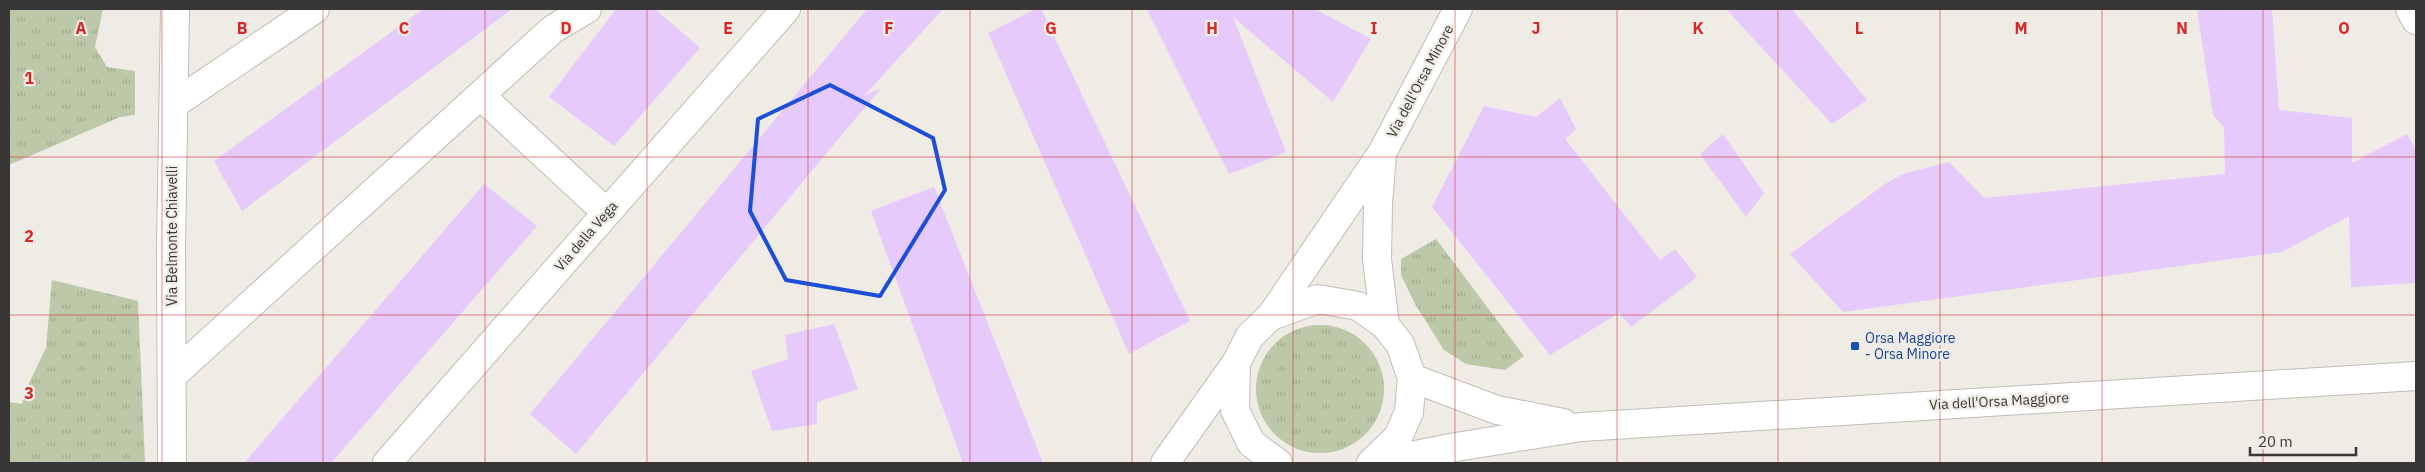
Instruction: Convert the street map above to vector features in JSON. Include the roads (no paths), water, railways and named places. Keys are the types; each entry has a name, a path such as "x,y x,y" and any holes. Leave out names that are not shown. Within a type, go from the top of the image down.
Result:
{"street":[{"name":"Via Belmonte Chiavelli","path":"172,463 171,246 175,9"},
{"path":"174,104 315,9"},
{"path":"172,376 553,30 587,9"},
{"name":"Via della Vega","path":"387,463 786,9"},
{"name":"Via dell'Orsa Minore","path":"1271,316 1382,153 1458,9"},
{"path":"2410,9 2416,20"},
{"path":"481,96 607,213"},
{"path":"1382,153 1378,204 1377,259 1385,325"},
{"path":"1165,463 1236,363 1250,336 1271,316 1318,300 1358,306 1385,325 1400,344 1412,378 1409,412 1398,437 1373,463"},
{"path":"1236,363 1235,410 1250,443 1278,463"},
{"name":"Via dell'Orsa Maggiore","path":"1581,427 2416,376"},
{"path":"1412,378 1497,410 1581,427"},
{"path":"1373,463 1456,447 1581,427"}],"place":[{"name":"Orsa Maggiore - Orsa Minore","path":"1855,346"}]}
